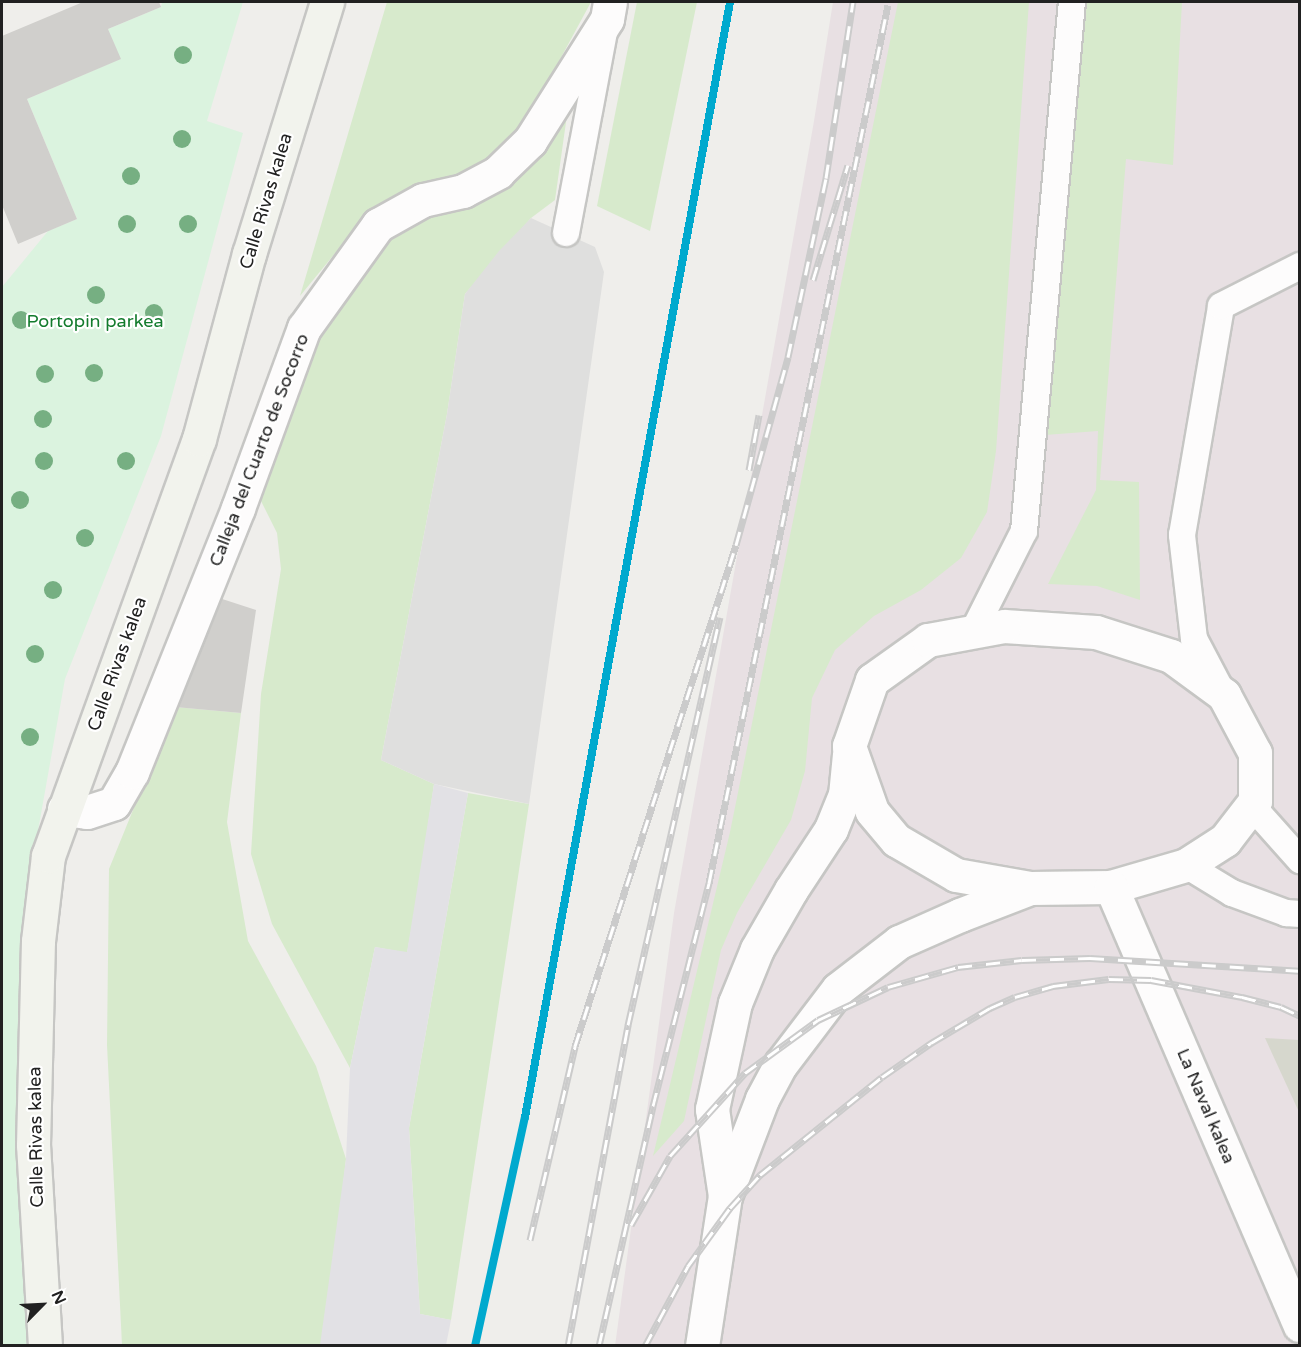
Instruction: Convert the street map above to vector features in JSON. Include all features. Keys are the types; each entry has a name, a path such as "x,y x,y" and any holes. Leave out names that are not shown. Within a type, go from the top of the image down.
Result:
{"street":[{"name":"Calle Rivas kalea","path":"45,1346 33,1145 38,953 48,856 199,439 249,254 327,2"},
{"name":"Calleja del Cuarto de Socorro","path":"64,809 87,812 114,803 132,772 238,508 304,328 378,225 423,200 463,191 498,172 530,141 608,10"},
{"path":"725,1196 712,1109 735,1003 758,949 791,890 831,829 845,795 849,746 872,680 928,640 1004,626 1096,632 1171,656 1224,695 1255,753 1255,801 1225,840 1186,865 1111,887 1030,888 956,875 896,840 872,811 849,746"},
{"name":"La Naval kalea","path":"1111,887 1299,1325"},
{"path":"702,1346 725,1196 762,1099 781,1064 838,989 899,942 1030,888"}],"lane":[{"path":"973,632 1024,531 1072,2"},
{"path":"566,233 608,10"},
{"path":"1224,695 1194,639 1182,535 1221,306 1299,266"},
{"path":"1251,805 1299,860"},
{"path":"1186,865 1232,893 1286,913 1299,914"}],"shaded area":[{"path":"833,2 1299,2 1299,1345 615,1346 674,913"},
{"path":"531,218 595,247 604,272 529,804 434,784 381,760 447,414 465,294 499,251"},
{"path":"434,784 468,793 409,1128 420,1314 451,1320 446,1345 320,1345 346,1159 350,1068 375,947 407,952"},
{"path":"1265,1038 1299,1040 1299,1112"}],"green space":[{"name":"Portopin parkea","path":"162,2 243,2 207,121 243,133 161,436 65,679 33,859 20,1167 27,1345 2,1346 2,287 48,231 77,219 27,99 120,59 108,29 161,7"},
{"path":"387,2 591,2 524,126 480,166 393,198 364,218 300,296"},
{"path":"637,2 697,2 650,231 597,206"},
{"path":"898,2 1029,2 996,451 987,512 961,558 921,590 874,616 835,650 812,698 805,771 791,820 737,913 721,950 684,1121 653,1156 730,832"},
{"path":"1084,2 1182,2 1173,165 1126,159 1100,480 1139,482 1140,600 1097,586 1048,584 1096,490 1098,431 1045,435"},
{"path":"567,115 555,200 531,218 465,294 447,414 381,760 434,784 419,887 407,953 375,947 350,1068 272,924 251,854 261,694 281,569 277,533 257,493 314,339 377,253 410,220 468,206 510,184 539,157"},
{"path":"175,707 241,713 227,822 248,941 316,1066 346,1159 325,1345 122,1345 107,1045 109,869"},
{"path":"468,793 529,804 451,1320 420,1314 409,1128"}],"building":[{"path":"83,2 159,2 161,7 108,29 121,59 27,99 77,219 18,244 2,205 2,36"},
{"path":"213,596 256,610 241,713 175,707"}],"railway":[{"path":"530,1240 575,1046 736,545 788,357 826,178 853,2"},
{"path":"599,1346 653,1106 709,883 888,5"},
{"path":"813,280 848,165"},
{"path":"749,470 759,415"},
{"path":"568,1346 628,1025 720,617"},
{"path":"631,1225 670,1156 745,1073 818,1020 888,987 958,967 1022,960 1090,958 1300,971"},
{"path":"645,1346 688,1266 730,1208 760,1175 882,1077 931,1043 990,1008 1015,997 1053,986 1109,979 1151,980 1242,997 1281,1007 1300,1016"}],"transit line":[{"path":"475,1346 525,1117 730,2"}]}
